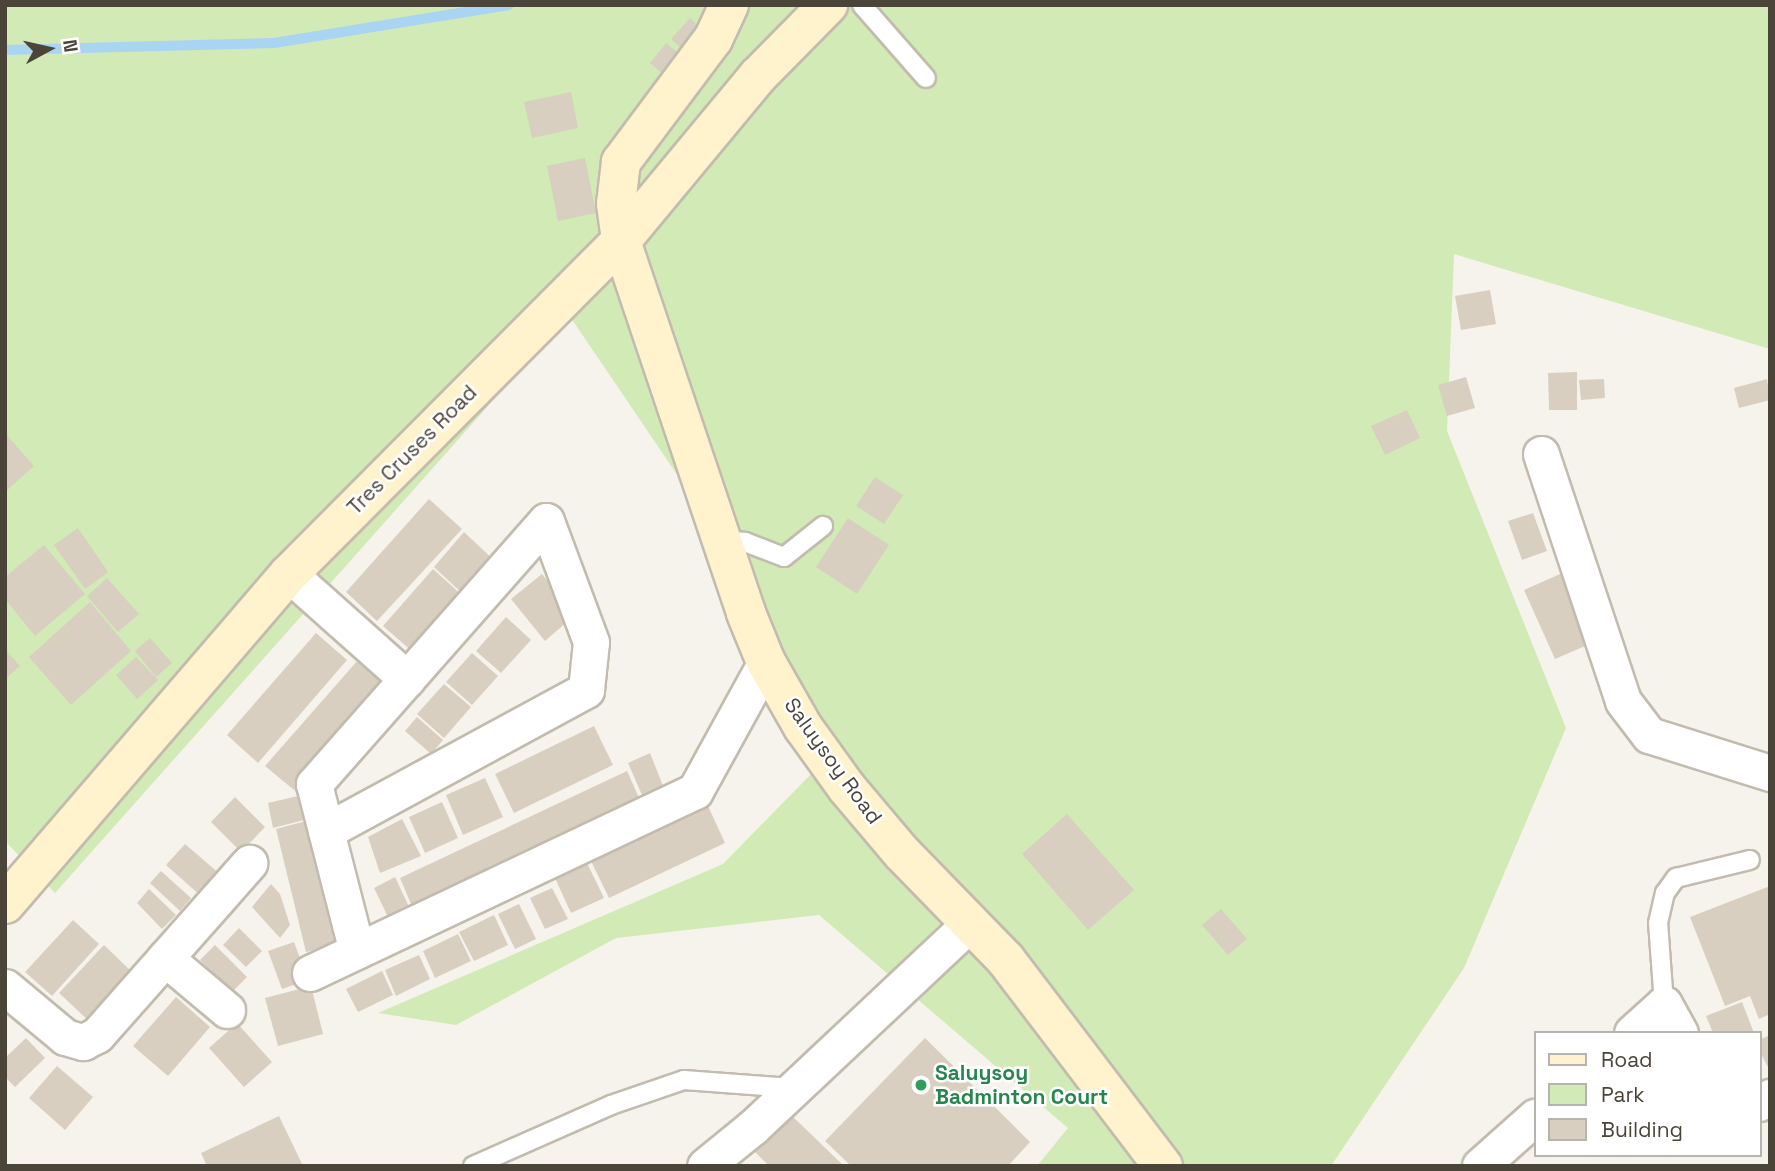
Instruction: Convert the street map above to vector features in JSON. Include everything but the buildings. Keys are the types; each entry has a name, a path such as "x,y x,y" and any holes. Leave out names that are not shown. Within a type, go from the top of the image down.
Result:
{"main road":[{"name":"Saluysoy Road","path":"729,5 713,39 621,162 616,204 621,241 722,541 766,662 803,727 847,788 902,853 971,922 1048,1013 1163,1166"},
{"name":"Tres Cruses Road","path":"5,904 289,574 621,241 758,76 828,5"}],"street":[{"path":"1541,454 1623,701 1648,735 1770,773"},
{"path":"326,831 586,690 591,642 545,521 314,784 326,831 357,951"},
{"path":"289,574 407,679"},
{"path":"310,973 695,790 766,662"},
{"path":"5,987 65,1037 83,1042 97,1035 249,863"},
{"path":"705,1166 796,1088 971,922"},
{"path":"164,958 227,1010"},
{"path":"1637,1031 1672,1018"},
{"path":"1480,1166 1534,1118"}],"lane":[{"path":"862,5 926,78"},
{"path":"722,541 745,542 784,557 823,526"},
{"path":"1672,1018 1658,935 1665,893 1676,878 1750,860"},
{"path":"473,1166 611,1105 684,1080 796,1088"}],"green space":[{"path":"5,5 1770,5 1770,349 1454,254 1447,431 1566,728 1464,968 1331,1166 1037,1166 1068,1128 819,915 616,938 456,1025 378,1013 723,864 813,772 741,657 722,541 569,315 55,893 5,841"}],"waterway":[{"path":"5,50 274,43 509,5"}],"place":[{"name":"Saluysoy Badminton Court","path":"921,1085"}]}
